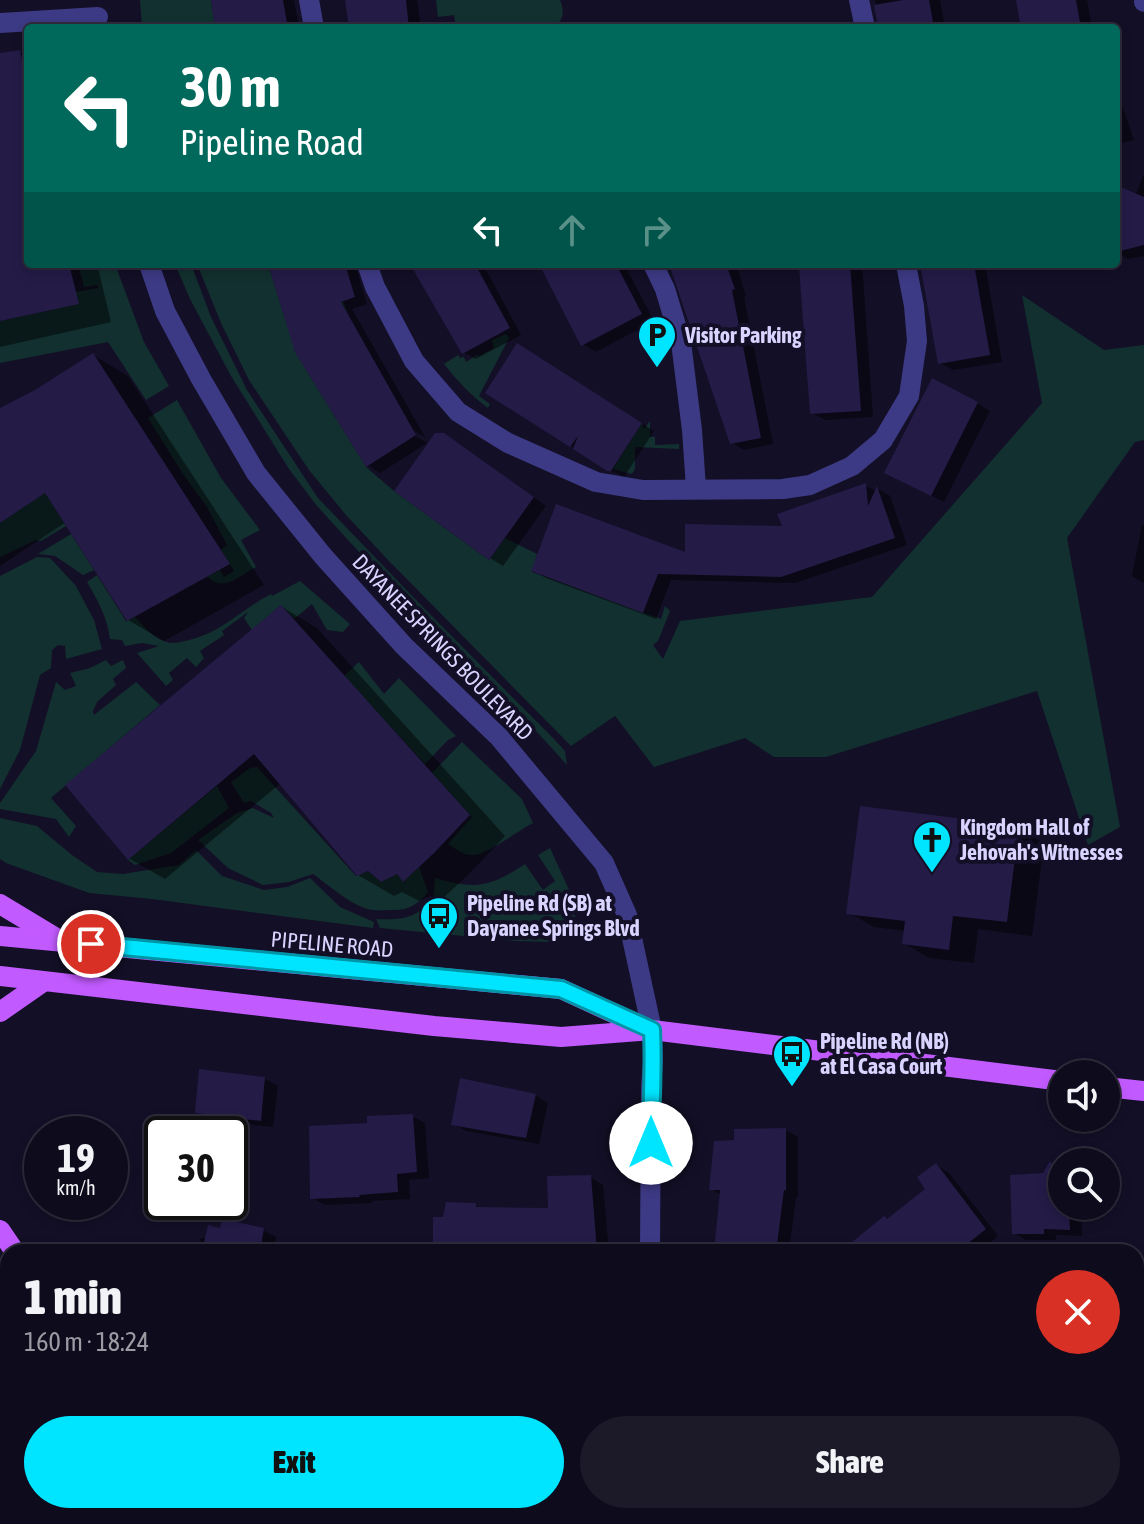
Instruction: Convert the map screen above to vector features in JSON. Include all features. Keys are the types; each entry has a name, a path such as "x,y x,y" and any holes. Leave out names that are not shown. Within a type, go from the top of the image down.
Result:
{"main road":[{"path":"0,904 61,941"},
{"name":"PIPELINE ROAD","path":"0,936 561,989 652,1030"},
{"name":"PIPELINE ROAD","path":"0,976 434,1026 561,1037 652,1030 1048,1079"},
{"path":"0,1012 43,982"},
{"path":"1120,1088 1144,1091"}],"street":[{"path":"309,0 313,24"},
{"path":"859,0 864,24"},
{"path":"0,23 98,15"},
{"name":"DAYANEE SPRINGS BOULEVARD","path":"150,268 165,311 256,473 323,556 404,646 499,737 604,863 627,915 652,1030 650,1244"},
{"path":"368,268 375,287 414,361 458,412 508,443 596,482 783,489 810,485 852,466 883,440 909,396 917,341 907,268"},
{"path":"655,268 665,289 681,342 696,488"}],"green space":[{"path":"140,0 211,0 214,24 142,24"},
{"path":"436,0 560,0 562,8 558,24 455,24 454,15 438,17"},
{"path":"79,268 116,268 144,342 169,386 146,400 108,342 0,363 0,321 79,304 75,292 98,288 98,285 84,287"},
{"path":"177,268 193,268 211,317 247,390 318,498 554,739 565,751 567,765 317,506 289,469 231,376"},
{"path":"199,268 269,268 285,319 343,301 349,317 294,350 366,467 489,560 505,538 537,554 532,572 661,619 665,606 670,611 658,641 653,645 663,659 680,621 872,597 1042,403 1022,295 1104,350 1144,345 1144,440 1135,442 1067,538 1120,827 1088,845 1037,691 826,757 774,757 745,738 654,767 615,716 571,746 346,515 309,470 249,380"},
{"path":"506,334 509,338 479,396 490,404 488,408 464,388 444,364 458,355 464,357 466,362 479,356 494,348 492,340"},
{"path":"177,400 221,478 260,530 241,540 256,567 225,583 213,581 207,576 220,570 224,577 234,571 221,550 227,545 207,507 148,418"},
{"path":"650,421 650,437 655,437 655,445 679,444 679,449 635,447 635,469 632,474 613,469 642,423 644,429"},
{"path":"45,493 66,526 41,541 36,540 0,557 0,523"},
{"path":"71,534 94,570 83,575 55,556 38,554"},
{"path":"37,557 50,558 76,586 94,620 102,649 66,659 65,646 58,645 52,650 51,668 40,675 20,750 0,789 0,576"},
{"path":"97,575 126,621 135,617 156,637 170,643 201,637 260,600 300,581 350,624 343,632 327,630 312,604 294,619 281,605 252,630 244,618 248,612 222,631 224,635 200,651 204,658 196,667 187,658 169,673 173,680 166,686 137,653 159,646 142,643 125,646 122,640 110,639 104,616 87,582"},
{"path":"106,660 111,666 123,660 126,668 113,679 116,685 97,702 94,715 136,682 160,705 51,798 76,826 69,837 56,819 0,809 0,803 36,751 56,682 65,690 76,686 70,673"},
{"path":"359,662 384,694 399,678 456,736 425,764 344,676"},
{"path":"462,742 522,799 533,823 493,848 471,855 448,844 472,817 432,773"},
{"path":"257,767 356,876 368,871 381,882 397,874 403,882 419,867 428,892 407,908 374,910 349,900 313,874 289,882 263,885 228,868 198,840 237,813 253,808 274,818 251,801 244,803 231,782 250,768"},
{"path":"217,786 229,808 171,853 135,865 128,860"},
{"path":"0,818 37,826 97,872 123,874 179,865 196,850 222,876 264,890 287,887 310,878 340,907 374,922 373,928 89,893 0,859"},
{"path":"550,848 575,903 575,924 565,937 552,942 516,941 380,928 376,919 401,918 419,911 433,900 435,878 461,884 482,884 502,878 525,864 543,890 555,881 538,855"}],"building":[{"path":"211,0 283,0 287,23 214,24"},
{"path":"345,0 406,0 409,24 348,24"},
{"path":"929,0 933,24 877,24 874,5"},
{"path":"1016,0 1076,0 1080,22 1020,24"},
{"path":"20,50 24,69 24,268 70,268 79,304 0,321 0,53"},
{"path":"1120,187 1144,197 1144,245 1120,251"},
{"path":"269,268 346,268 355,297 341,302 416,435 366,467 295,352"},
{"path":"412,268 477,268 510,328 462,354"},
{"path":"541,268 618,268 642,314 581,346"},
{"path":"670,268 727,268 735,289 732,290 761,438 730,444"},
{"path":"799,268 850,268 861,411 810,414"},
{"path":"921,268 975,268 990,355 938,364"},
{"path":"517,343 642,423 611,471 573,449 578,436 570,447 485,393"},
{"path":"93,353 230,564 127,621 45,493 0,523 0,408"},
{"path":"932,378 978,402 931,496 884,473"},
{"path":"435,433 444,433 534,497 489,560 394,491"},
{"path":"866,483 868,506 877,486 895,538 781,577 658,574 643,613 531,571 556,504 685,552 685,524 782,526 777,514"},
{"path":"281,605 470,815 403,882 397,874 381,882 368,871 357,876 254,754 128,860 65,785"},
{"name":"Kingdom Hall of Jehovah's Witnesses","path":"860,806 1019,826 1007,922 953,916 949,950 902,944 905,921 846,914"},
{"path":"199,1069 265,1077 261,1121 248,1119 248,1116 195,1113"},
{"path":"460,1078 536,1094 526,1138 451,1125"},
{"path":"413,1114 417,1172 397,1174 398,1192 310,1199 309,1126 367,1123 367,1116"},
{"path":"786,1128 786,1190 777,1244 715,1244 720,1190 709,1190 714,1141 734,1140 734,1129"},
{"path":"936,1163 986,1229 967,1244 850,1244 884,1216 887,1219 925,1189 917,1177"},
{"path":"1048,1164 1048,1220 1070,1220 1070,1230 1044,1229 1044,1234 1012,1234 1010,1175 1043,1173"},
{"path":"591,1175 596,1244 433,1244 433,1217 443,1217 446,1202 476,1203 476,1207 548,1208 547,1176"},
{"path":"222,1220 227,1220 264,1228 261,1244 204,1244 208,1225 220,1228"}],"place":[{"name":"Visitor Parking","path":"657,369"},
{"name":"Kingdom Hall of Jehovah's Witnesses","path":"932,874"},
{"name":"Pipeline Rd (SB) at Dayanee Springs Blvd","path":"439,950"},
{"name":"Pipeline Rd (NB) at El Casa Court","path":"792,1088"}],"route":[{"path":"91,944 561,989 652,1030 651,1143"}]}
